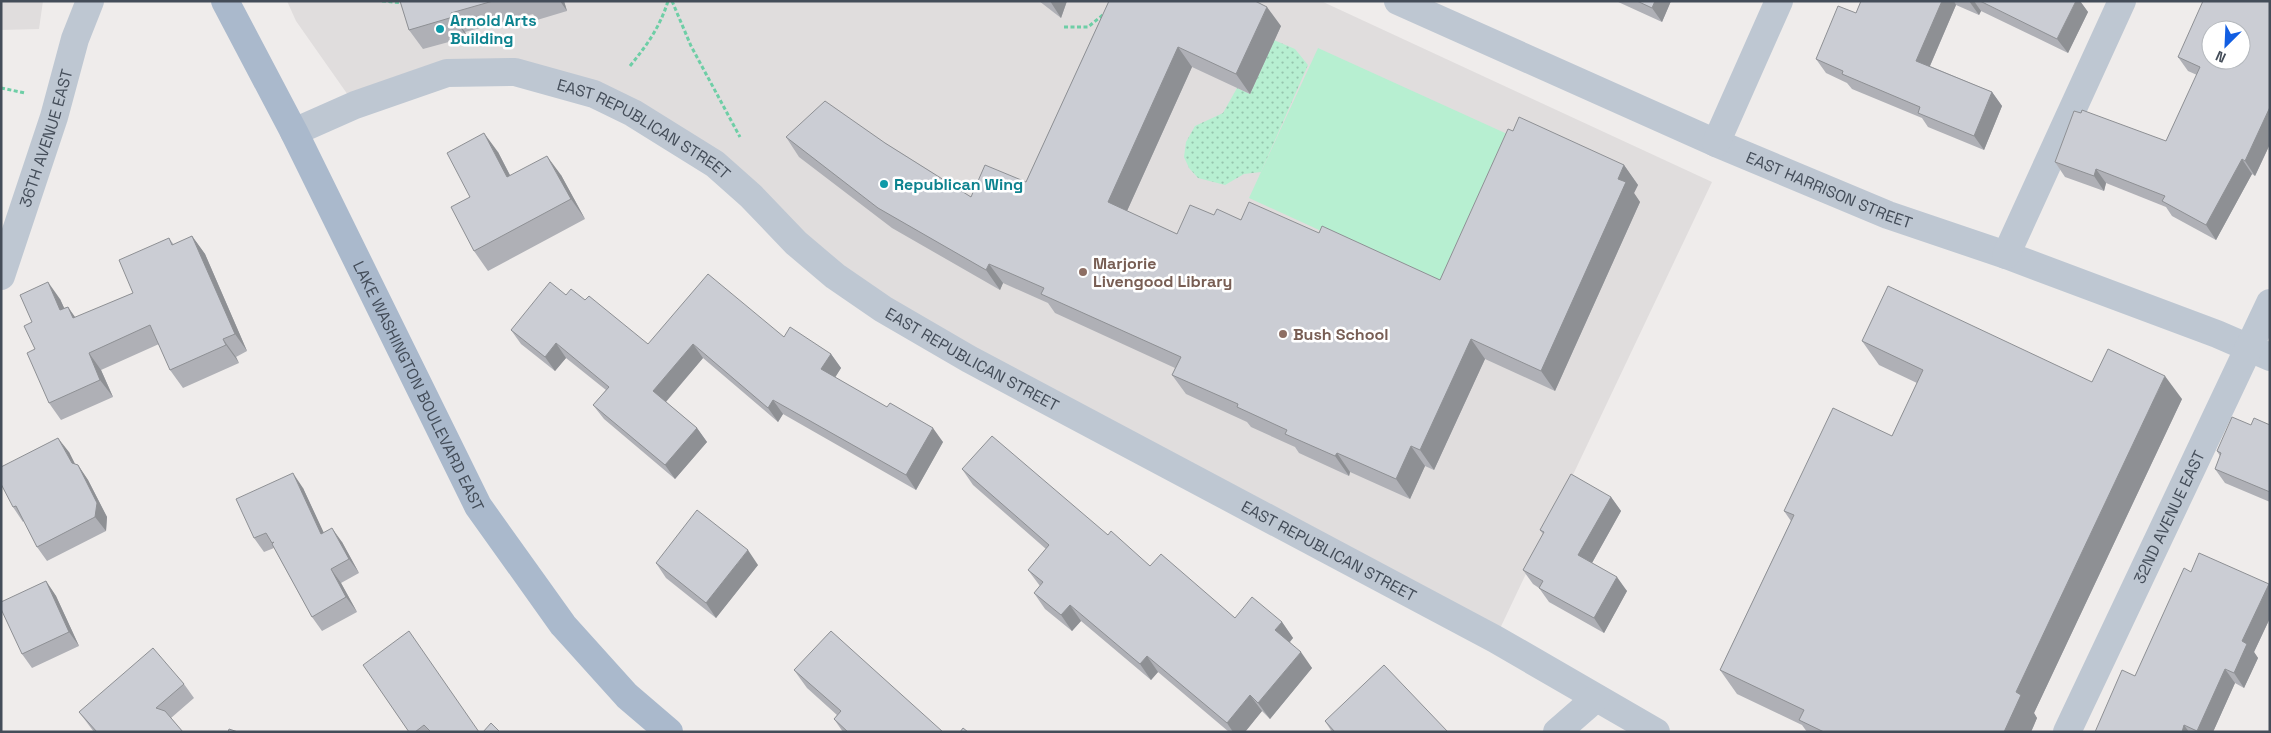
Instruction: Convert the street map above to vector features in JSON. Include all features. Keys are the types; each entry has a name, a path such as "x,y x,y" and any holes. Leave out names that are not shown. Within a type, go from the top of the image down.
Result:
{"main road":[{"name":"LAKE WASHINGTON BOULEVARD EAST","path":"225,1 294,132 478,506 563,625 627,696 669,732"}],"street":[{"name":"36TH AVENUE EAST","path":"1,276 54,116 74,39 90,1"},
{"name":"EAST HARRISON STREET","path":"1398,1 1432,8 1716,143 1888,215 2006,255 2260,352"},
{"path":"1716,143 1779,1"},
{"path":"2006,255 2122,1"},
{"name":"EAST REPUBLICAN STREET","path":"294,132 355,105 447,73 515,72 594,94 633,113 715,164 751,196 796,243 835,276 883,309 978,364 1495,639 1656,732"},
{"name":"32ND AVENUE EAST","path":"2067,732 2260,352 2270,303"},
{"path":"1557,732 1596,698"}],"path":[{"path":"382,1 408,3"},
{"path":"630,66 652,39 668,1"},
{"path":"672,1 691,46 740,137"},
{"path":"1064,27 1088,27 1106,13"},
{"path":"1,88 33,95"}],"shaded area":[{"path":"1,1 43,1 39,29 1,30"},
{"name":"Bush School","path":"287,1 1321,1 1712,182 1495,639 883,309 715,164 515,72 355,105 296,21"}],"green space":[{"path":"1274,40 1295,49 1308,65 1261,172 1244,174 1225,185 1198,178 1189,168 1184,157 1186,142 1195,126 1223,113 1237,88 1250,94"},
{"path":"1318,48 1516,138 1448,289 1249,198"}],"building":[{"path":"400,1 493,1 451,13 453,17 409,30"},
{"path":"1109,1 1255,1 1267,7 1236,74 1178,47 1108,202 1177,234 1190,205 1214,215 1217,209 1241,220 1249,202 1319,233 1322,226 1440,280 1508,129 1513,131 1519,117 1624,165 1618,179 1626,182 1541,371 1471,339 1420,450 1411,446 1396,479 1337,453 1335,456 1285,434 1287,430 1237,407 1238,404 1172,375 1181,357 1041,294 1044,288 989,264 986,270 878,208 786,137 825,101 885,143 971,197 985,165 1026,182"},
{"path":"1637,1 1655,1 1652,8"},
{"path":"1861,1 1942,1 1916,61 1992,92 1974,136 1918,113 1920,107 1842,74 1843,71 1816,59 1838,6 1856,13"},
{"path":"1980,1 2076,1 2057,39"},
{"path":"2203,1 2270,1 2270,107 2245,161 2242,159 2206,225 2162,201 2165,196 2096,169 2094,176 2055,162 2074,111 2081,113 2082,110 2166,141 2200,67 2178,57"},
{"path":"484,133 507,177 547,156 571,199 474,251 451,207 470,197 447,153"},
{"path":"192,236 235,334 223,339 226,345 170,370 150,325 89,353 100,380 49,403 27,353 35,349 24,326 32,322 20,295 48,282 60,310 68,307 73,318 133,293 119,260 169,238 172,245"},
{"path":"708,274 784,337 790,327 831,354 821,369 887,407 890,403 933,428 906,475 773,400 768,408 693,344 653,391 697,428 665,465 593,405 609,387 556,343 545,357 511,330 550,282 566,295 571,289 585,300 589,296 648,344"},
{"path":"1888,286 2092,382 2108,349 2165,376 2016,692 2021,695 2004,732 1824,732 1799,720 1804,710 1720,670 1794,515 1784,511 1833,408 1892,436 1923,370 1862,341"},
{"path":"2232,417 2251,425 2254,418 2270,425 2270,492 2215,469 2221,453 2217,451"},
{"path":"992,436 1108,535 1111,531 1150,566 1161,554 1235,618 1252,597 1282,622 1275,630 1301,652 1258,703 1250,695 1227,723 1147,656 1140,664 1070,605 1061,615 1034,593 1043,582 1028,570 1049,545 962,469"},
{"path":"58,438 72,463 78,465 97,503 95,517 37,547 16,506 13,507 1,484 1,467"},
{"path":"293,473 321,534 332,528 349,559 331,569 346,597 312,617 272,544 274,542 272,543 266,533 254,538 236,499"},
{"path":"1571,474 1611,497 1578,555 1617,577 1594,618 1539,588 1543,581 1523,570 1544,532 1540,530"},
{"path":"697,510 748,550 706,603 656,563"},
{"path":"2199,553 2269,584 2242,641 2247,644 2234,673 2225,669 2197,731 2184,725 2182,732 2095,732 2122,670 2135,676 2184,568 2191,572"},
{"path":"46,581 69,632 22,654 1,609 1,602"},
{"path":"409,631 479,732 431,732 424,725 415,732 409,732 363,665"},
{"path":"831,631 943,732 848,732 834,719 841,711 794,670"},
{"path":"153,648 184,684 156,708 165,711 183,732 97,732 79,712"},
{"path":"1384,665 1448,732 1335,732 1325,721"},
{"path":"491,723 500,732 483,732"},
{"path":"963,728 968,732 960,732"}],"place":[{"name":"Arnold Arts Building","path":"440,29"},
{"name":"Republican Wing","path":"884,184"},
{"name":"Marjorie Livengood Library","path":"1083,272"},
{"name":"Bush School","path":"1283,334"}]}
